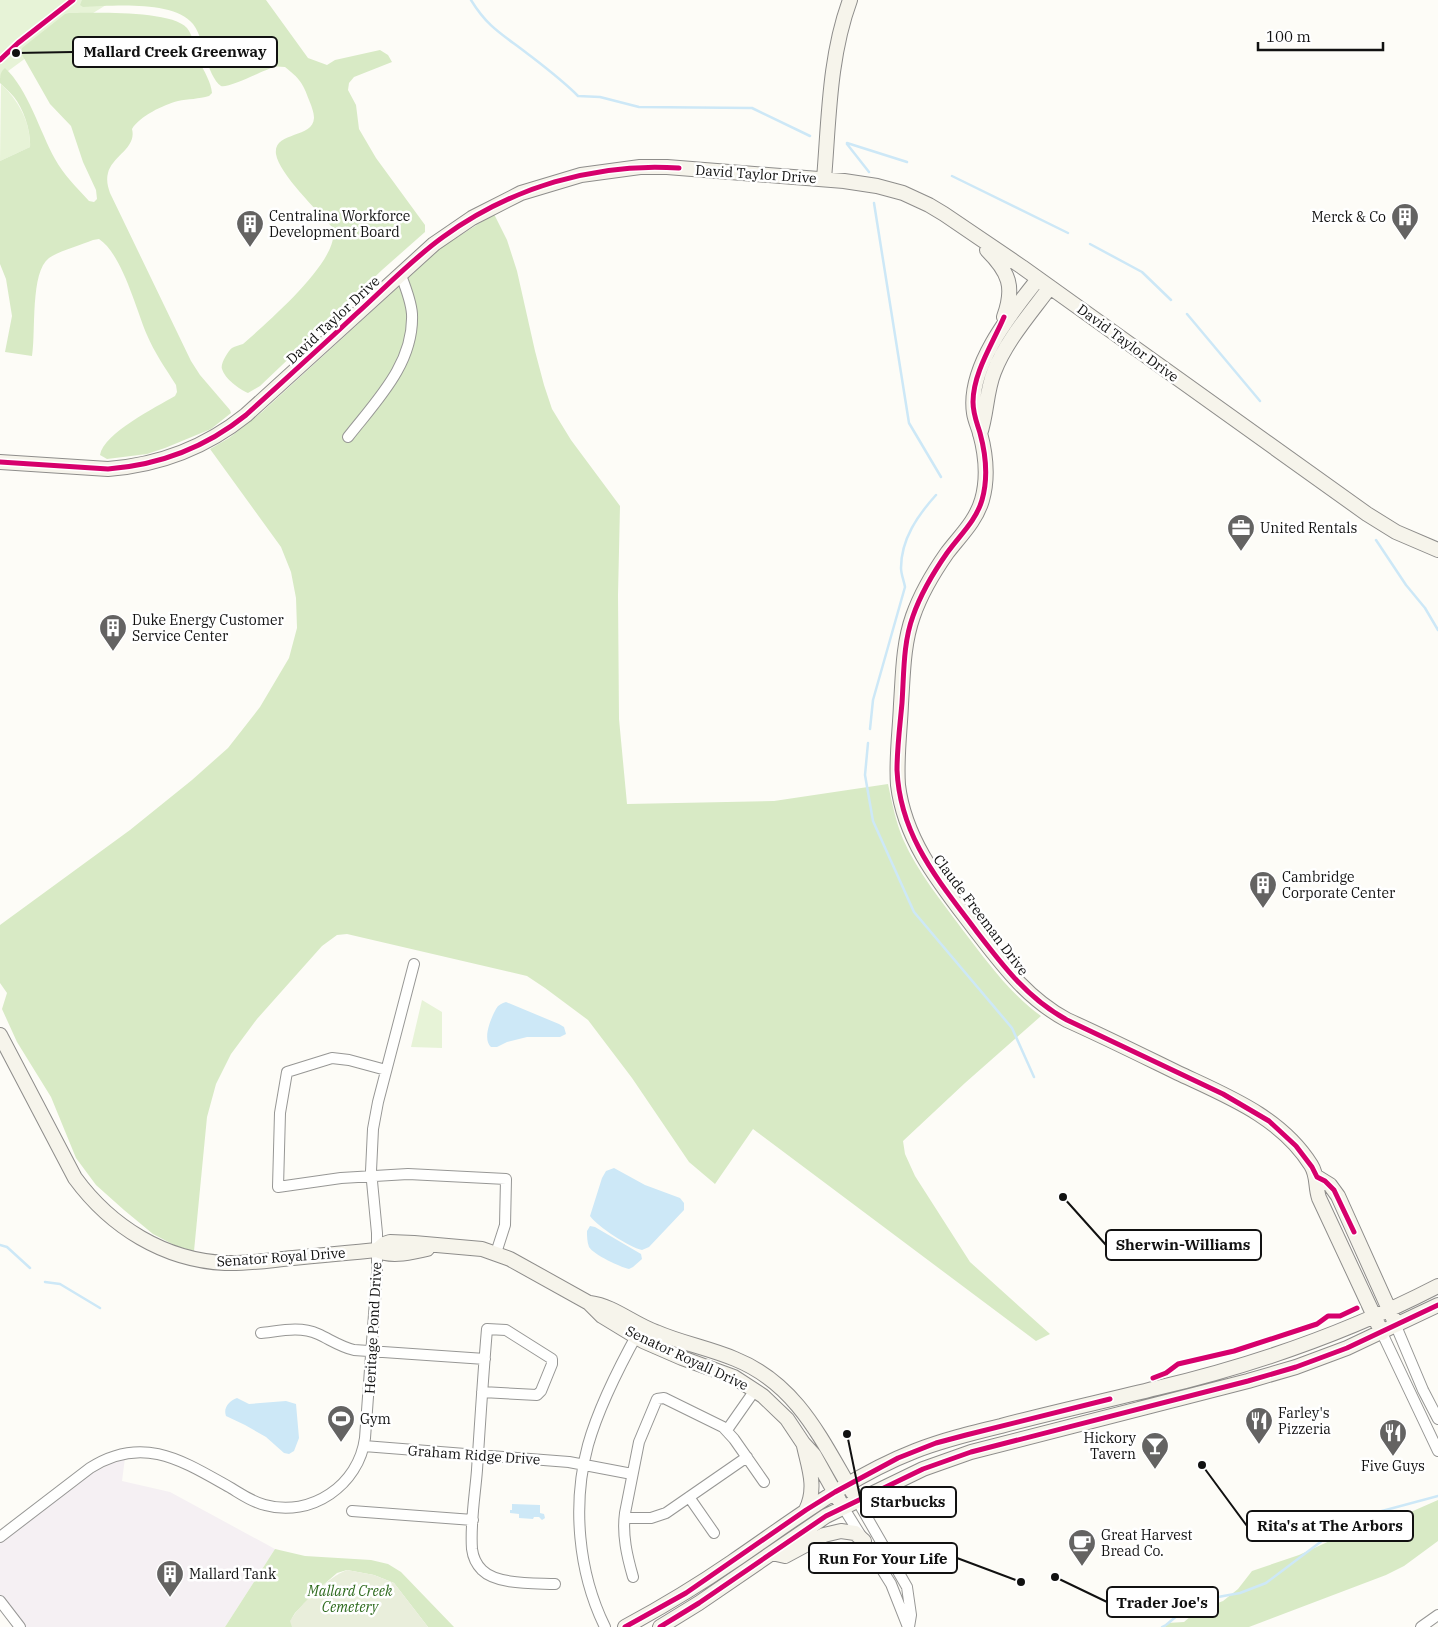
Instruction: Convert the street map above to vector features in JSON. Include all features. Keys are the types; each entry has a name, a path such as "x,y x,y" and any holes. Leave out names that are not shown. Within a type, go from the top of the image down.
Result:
{"street":[{"path":"824,179 835,57 850,0"},
{"name":"David Taylor Drive","path":"0,462 96,469 125,468 156,462 199,446 246,416 400,273 444,236 482,212 522,193 581,175 622,168 667,167 824,179 864,184 903,193 929,205 1038,278 1367,514 1396,532 1438,550"},
{"path":"968,232 999,262 1010,282 1008,307 992,344"},
{"path":"348,437 393,379 402,364 408,343 412,314 400,273"},
{"name":"Claude Freeman Drive","path":"1038,278 1009,317 992,344 981,367 974,394 974,416 980,434 986,475 980,506 973,519 937,567 925,587 913,615 906,643 897,771 900,798 912,837 926,863 948,893 1008,972 1031,995 1046,1007 1068,1020 1223,1094 1278,1128 1296,1146 1317,1177 1330,1185 1338,1196 1423,1390 1437,1414"},
{"name":"Claude Freeman Drive","path":"980,434 990,384 998,365 1019,330 1050,287"},
{"name":"Heritage Pond Drive","path":"0,1537 90,1468 105,1460 123,1454 155,1453 172,1457 256,1502 272,1507 308,1504 327,1497 341,1486 358,1464 364,1446 377,1273 377,1233 372,1176 373,1129 386,1070 414,964"},
{"name":"Senator Royal Drive","path":"0,1035 75,1178 102,1210 137,1237 156,1246 181,1256 224,1263 377,1250 384,1254 391,1254 441,1246 469,1248 496,1253 520,1262 589,1303"},
{"path":"386,1070 338,1058 327,1059 287,1072 282,1096 278,1144 278,1187 296,1186 332,1179 408,1174 506,1179 505,1225 496,1253"},
{"name":"Claude Freeman Drive","path":"1317,1177 1316,1187 1319,1198 1438,1451"},
{"path":"625,1627 686,1593 835,1492 898,1458 936,1443 1037,1416 1156,1389 1234,1368 1315,1341 1389,1310 1438,1286"},
{"name":"Senator Royall Drive","path":"589,1303 607,1308 673,1355 734,1377 755,1390 787,1419 803,1443 814,1455 843,1507 893,1588 908,1627"},
{"path":"660,1627 699,1603 826,1516 923,1469 971,1452 1074,1424 1248,1381 1325,1357 1382,1333 1438,1305"},
{"path":"482,1392 537,1395 541,1391 553,1362 549,1356 506,1330 487,1329 482,1392 473,1520 473,1555 486,1573 494,1578 555,1584"},
{"path":"261,1333 305,1330 346,1348 485,1359"},
{"path":"605,1627 591,1590 582,1548 580,1506 583,1465 591,1433 600,1411 639,1331"},
{"name":"Senator Royall Drive","path":"639,1331 665,1336 735,1359 762,1374 786,1393 806,1415 907,1587 911,1616 908,1627"},
{"path":"726,1430 755,1390"},
{"path":"633,1577 627,1558 624,1518 638,1442 655,1402 659,1398 664,1398 715,1422 726,1430 764,1482"},
{"path":"803,1443 812,1485 811,1498 806,1510"},
{"name":"Graham Ridge Drive","path":"364,1446 569,1462 632,1474"},
{"path":"624,1518 651,1518 662,1515 747,1457"},
{"path":"689,1498 714,1533"},
{"path":"352,1511 473,1520"},
{"path":"772,1553 785,1556 824,1535 841,1531 855,1533 864,1541"},
{"path":"0,1601 20,1627"},
{"path":"1423,1627 1438,1615"}],"shaded area":[{"path":"125,1458 122,1481 170,1492 275,1549 225,1627 25,1627 0,1596 0,1542 93,1471 106,1464"}],"green space":[{"path":"0,0 114,0 53,38 0,77"},
{"path":"82,0 266,0 308,58 327,65 335,60 380,50 388,55 392,62 354,77 349,83 348,90 356,105 359,129 376,158 425,225 425,232 382,270 260,386 248,393 233,383 222,369 222,364 228,352 232,348 243,344 300,290 327,255 333,240 332,227 291,182 276,154 277,147 281,142 286,138 301,133 312,125 314,113 307,94 300,81 285,67 274,67 238,82 221,86 210,70 196,28 184,16 171,11 141,6 83,7 80,5"},
{"path":"65,14 149,15 178,22 187,28 193,39 199,61 212,93 201,98 172,103 159,108 140,120 132,129 133,136 131,142 110,167 107,176 110,193 191,361 231,413 211,429 147,454 107,459 100,455 111,438 120,430 175,396 177,392 176,385 150,341 128,283 115,257 99,239 53,255 43,265 36,289 32,356 5,352 12,316 6,279 0,264 0,161 30,147 30,141 21,108 14,97 0,83 2,71 5,68 27,99 49,148 62,170 89,201 94,202 97,199 96,190 83,162 71,126 50,104 21,53 22,48"},
{"path":"1,84 18,104 26,120 30,147 0,161"},
{"path":"494,214 507,240 517,271 535,351 552,409 571,440 620,506 618,595 619,719 627,804 774,801 888,784 901,833 923,875 999,976 1029,1007 1041,1016 903,1141 905,1154 915,1176 970,1262 1050,1334 1036,1341 753,1129 715,1184 689,1162 632,1078 588,1020 527,976 347,934 337,935 322,946 257,1019 231,1054 216,1084 207,1117 194,1251 176,1246 153,1234 96,1185 76,1158 51,1097 17,1042 2,1009 7,993 0,983 0,925 130,830 228,748 260,707 289,658 297,628 296,598 291,572 281,547 210,449 229,438 262,412 442,247"},
{"path":"422,1000 442,1012 442,1048 411,1047"},
{"path":"1438,1500 1438,1541 1404,1566 1386,1575 1249,1627 1165,1627 1167,1623 1184,1622 1197,1611 1223,1601 1238,1589 1252,1571 1299,1555 1358,1528 1397,1518"},
{"path":"275,1549 305,1556 371,1560 388,1564 401,1572 454,1627 428,1627 394,1583 374,1575 347,1570 337,1573 295,1613 292,1618 292,1627 225,1627"},
{"name":"Mallard Creek Cemetery","path":"347,1570 374,1575 394,1583 428,1627 292,1627 290,1621 294,1614 308,1599 332,1578"}],"water":[{"path":"506,1002 559,1024 564,1027 566,1034 560,1037 527,1037 507,1042 497,1047 491,1047 487,1039 490,1023 500,1004"},
{"path":"614,1168 645,1185 680,1198 684,1203 684,1210 649,1247 642,1250 614,1236 590,1216 602,1178 606,1171"},
{"path":"590,1226 595,1227 641,1254 642,1259 629,1269 596,1254 589,1247 588,1243 587,1231"},
{"path":"237,1398 249,1404 286,1401 296,1404 299,1438 294,1451 289,1454 284,1453 266,1437 226,1416 225,1410 227,1405"},
{"path":"512,1504 540,1505 540,1513 544,1514 545,1518 542,1520 539,1517 534,1517 533,1519 519,1518 519,1514 510,1513"}],"waterway":[{"path":"471,0 494,28 551,72 578,96 600,97 639,107 752,108 810,136"},
{"path":"847,143 907,162"},
{"path":"847,144 869,172"},
{"path":"952,176 1068,233"},
{"path":"874,203 909,423 941,477"},
{"path":"1090,244 1142,272 1171,300"},
{"path":"1187,314 1260,401"},
{"path":"870,729 873,700 905,587 901,573 904,547 917,519 936,495"},
{"path":"1376,540 1406,585 1425,608 1438,630"},
{"path":"868,743 865,775 873,821 914,912 1012,1028 1034,1077"},
{"path":"0,1245 7,1247 30,1268"},
{"path":"45,1282 60,1284 100,1308"},
{"path":"1162,1627 1185,1609 1218,1597 1240,1593 1266,1583 1335,1531 1382,1511 1438,1496"}],"cycle path":[{"path":"0,60 18,43 73,0"},
{"path":"0,462 108,469 146,464 198,446 246,415 409,265 431,246 469,220 525,192 585,174 647,167 679,168"},
{"path":"1004,317 984,358 974,391 975,418 982,441 986,467 982,500 976,515 947,553 928,583 916,608 907,637 897,770 905,816 924,857 936,876 997,957 1028,992 1053,1012 1067,1020 1223,1094 1269,1121 1296,1146 1317,1177 1325,1181 1334,1190 1354,1232"},
{"path":"660,1627 699,1603 826,1516 923,1469 971,1452 1296,1367 1347,1348 1438,1305"},
{"path":"1153,1378 1166,1373 1178,1364 1234,1351 1317,1324 1328,1316 1340,1316 1357,1308"},
{"path":"625,1627 686,1593 835,1492 898,1458 936,1443 1110,1399"}],"place":[{"name":"Mallard Creek Greenway","path":"16,53"},
{"name":"Merck & Co","path":"1405,241"},
{"name":"Centralina Workforce Development Board","path":"250,248"},
{"name":"United Rentals","path":"1241,552"},
{"name":"Duke Energy Customer Service Center","path":"113,652"},
{"name":"Cambridge Corporate Center","path":"1263,909"},
{"name":"Sherwin-Williams","path":"1063,1197"},
{"name":"Starbucks","path":"847,1434"},
{"name":"Gym","path":"341,1443"},
{"name":"Farley's Pizzeria","path":"1259,1445"},
{"name":"Five Guys","path":"1393,1457"},
{"name":"Rita's at The Arbors","path":"1202,1465"},
{"name":"Hickory Tavern","path":"1155,1470"},
{"name":"Great Harvest Bread Co.","path":"1082,1567"},
{"name":"Trader Joe's","path":"1055,1577"},
{"name":"Run For Your Life","path":"1021,1582"},
{"name":"Mallard Tank","path":"170,1598"}]}
